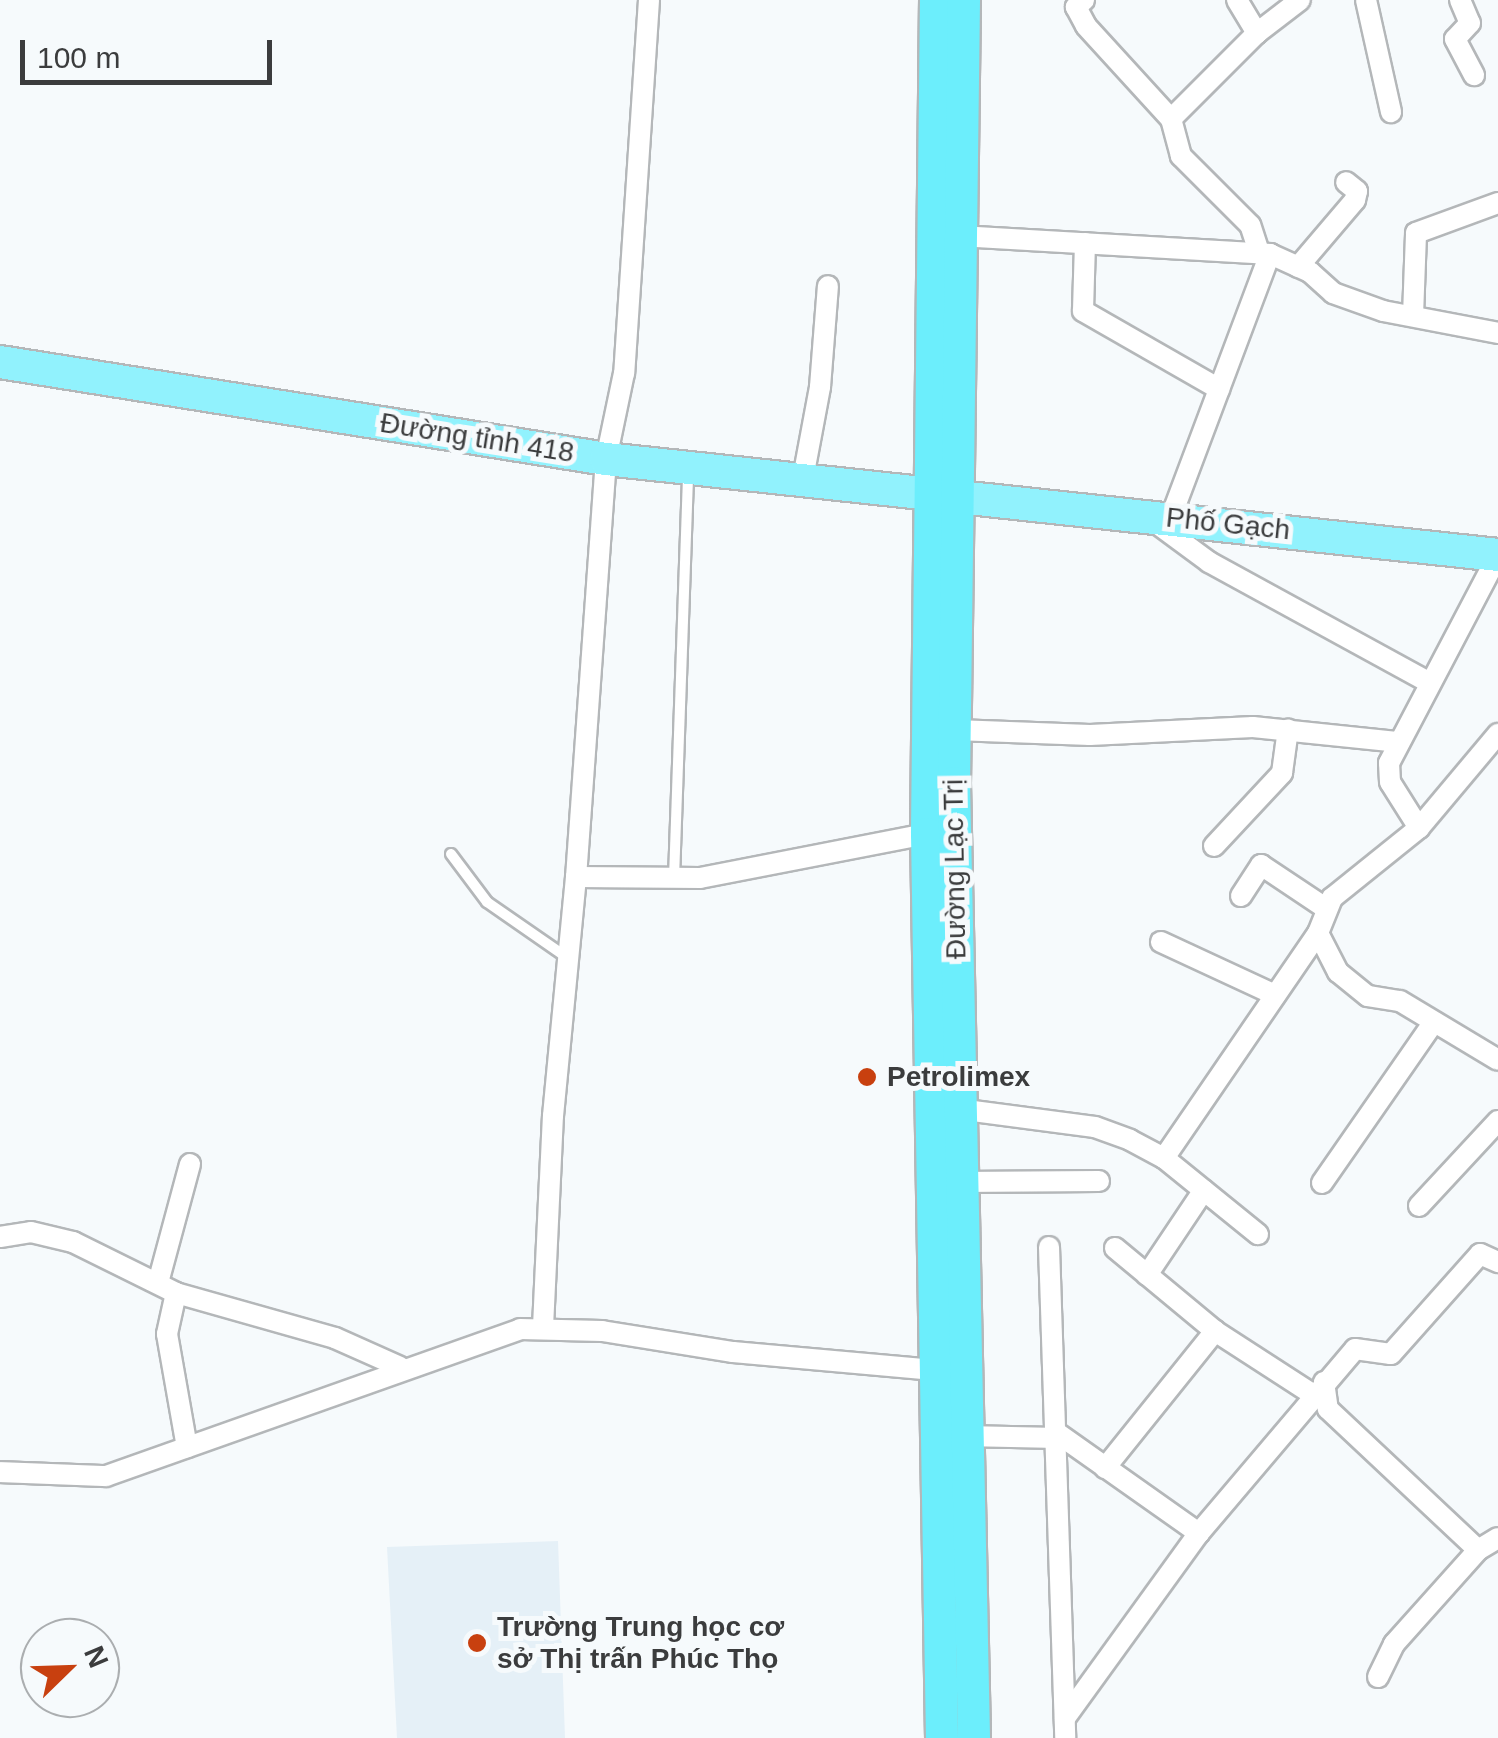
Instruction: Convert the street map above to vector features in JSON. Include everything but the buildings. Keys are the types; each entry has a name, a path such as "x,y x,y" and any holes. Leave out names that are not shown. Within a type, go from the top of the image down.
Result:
{"highway":[{"name":"Đường Lạc Trị","path":"936,0 944,496 955,730 964,1436 974,1738"},
{"name":"Đường Lạc Trị","path":"942,1738 927,834 959,236 964,0"}],"main road":[{"name":"Đường tỉnh 418","path":"0,362 606,459 944,496"},
{"name":"Phố Gạch","path":"944,496 1498,555"}],"street":[{"path":"543,1327 566,956 576,877 606,459 624,374 650,0"},
{"path":"1237,0 1256,33"},
{"path":"1171,119 1256,33 1300,0"},
{"path":"1366,0 1391,112"},
{"path":"1460,0 1470,24 1454,39 1474,75"},
{"path":"1076,2 1110,57 1171,119 1186,162 1250,225 1264,253 1219,389 1158,516 1210,562 1430,684"},
{"path":"1298,267 1355,200 1357,192 1346,182"},
{"path":"1413,316 1416,232 1498,203"},
{"path":"959,236 1264,253 1298,267 1333,293 1413,316 1498,333"},
{"path":"1085,242 1083,311 1219,389"},
{"path":"803,478 820,388 828,286"},
{"path":"1419,828 1388,774 1398,742 1498,555"},
{"path":"955,730 1288,729 1398,742"},
{"path":"1214,846 1282,773 1288,729"},
{"path":"1164,1158 1354,875 1419,828 1498,734"},
{"path":"576,877 674,878 927,834"},
{"path":"1241,896 1260,865 1328,909"},
{"path":"1318,932 1338,972 1368,996 1400,1001 1498,1060"},
{"path":"1162,942 1274,994"},
{"path":"1322,1183 1434,1022"},
{"path":"958,1108 1096,1127 1164,1158 1258,1234"},
{"path":"1419,1206 1498,1120"},
{"path":"158,1279 190,1164"},
{"path":"959,1182 1099,1181"},
{"path":"1148,1275 1204,1190"},
{"path":"0,1237 18,1232 58,1238 158,1279 176,1292 336,1338 400,1367"},
{"path":"1050,1247 1065,1728"},
{"path":"1115,1248 1215,1331 1319,1389 1328,1410 1478,1550"},
{"path":"1065,1728 1198,1533 1355,1349 1390,1354 1480,1254 1498,1262"},
{"path":"176,1292 167,1334 187,1448"},
{"path":"0,1472 83,1479 187,1448 492,1335 543,1327 934,1370"},
{"path":"1105,1468 1215,1331"},
{"path":"964,1436 1058,1436 1198,1533"},
{"path":"1378,1677 1394,1644 1478,1550 1498,1538"}],"lane":[{"path":"674,878 688,468"},
{"path":"450,854 487,902 566,956"}],"shaded area":[{"name":"Trường Trung học cơ sở Thị trấn Phúc Thọ","path":"558,1541 565,1738 397,1738 387,1547"}],"place":[{"name":"Petrolimex","path":"867,1077"},
{"name":"Trường Trung học cơ sở Thị trấn Phúc Thọ","path":"477,1643"}]}
